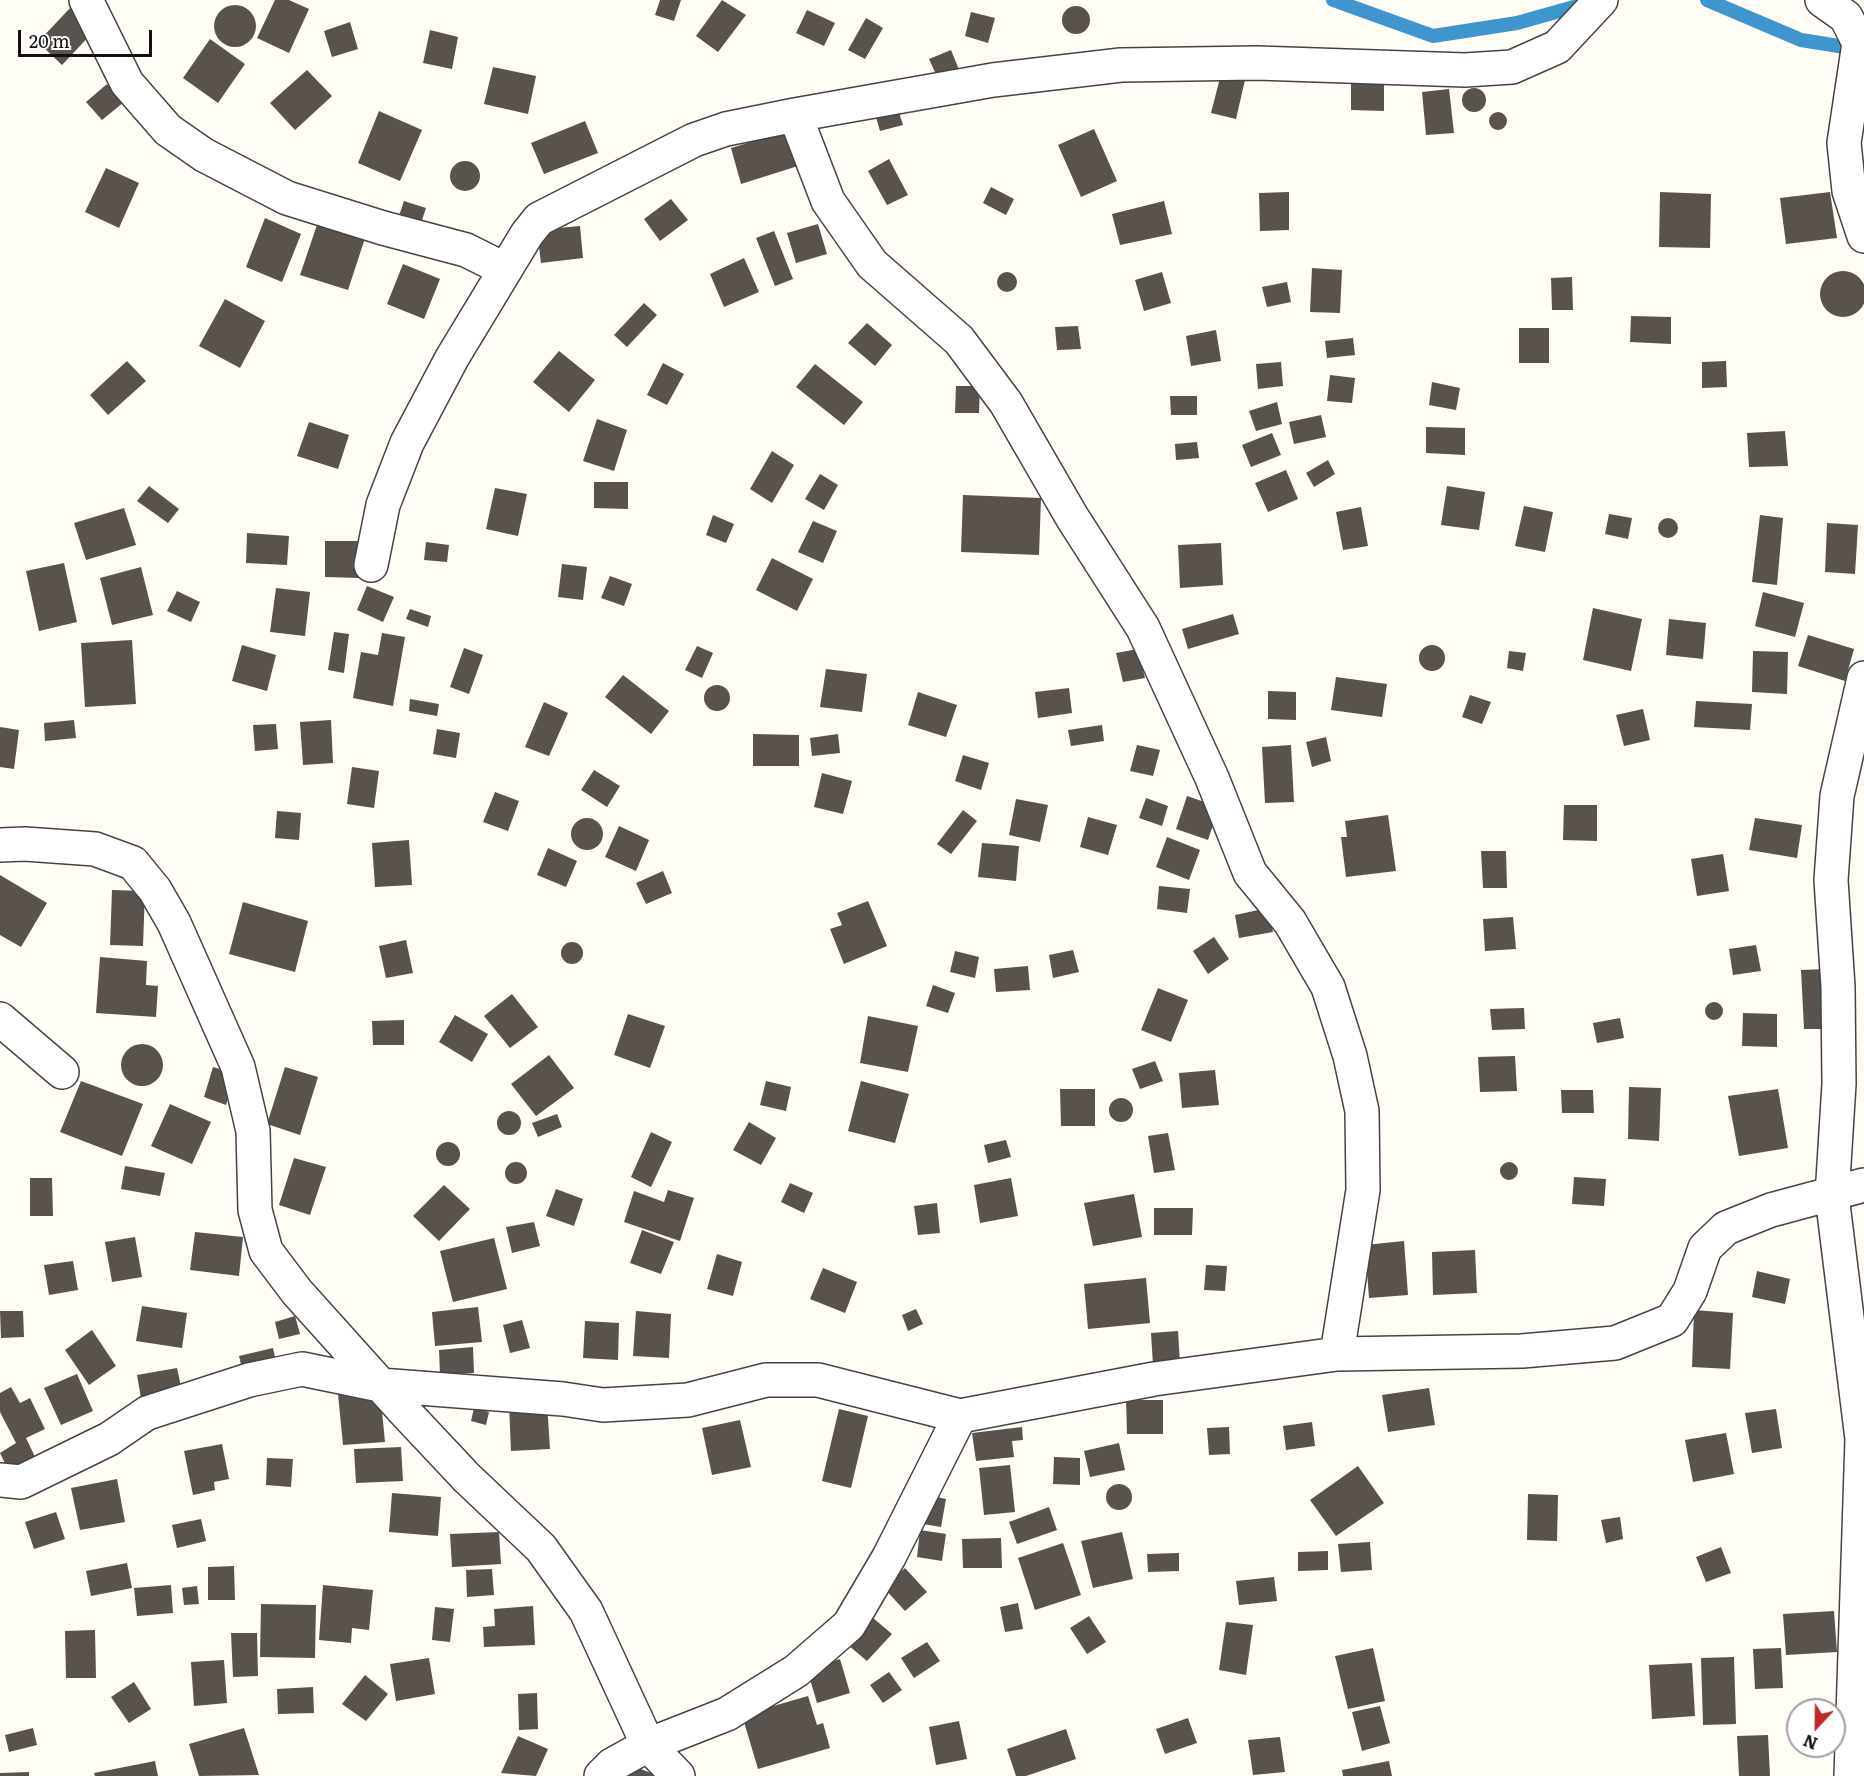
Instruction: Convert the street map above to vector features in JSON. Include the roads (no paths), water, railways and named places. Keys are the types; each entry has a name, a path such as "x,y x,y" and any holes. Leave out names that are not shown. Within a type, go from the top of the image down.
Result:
{"street":[{"path":"86,0 127,84 168,130 204,155 287,198 383,228 466,250 504,269"},
{"path":"371,565 383,505 407,442 504,269 539,219 694,140 726,129 795,115 993,80 1121,65 1257,63 1465,70 1512,67 1557,47 1601,0"},
{"path":"1822,0 1846,17 1859,43 1844,143 1849,190 1864,236"},
{"path":"795,115 828,201 872,264 959,340 1006,403 1072,517 1143,628 1212,778 1250,873 1290,922 1328,987 1350,1056 1362,1111 1364,1190 1337,1354"},
{"path":"1851,1776 1862,1439 1832,1196 1839,1084 1838,967 1831,880 1832,840 1837,796 1864,678"},
{"path":"0,845 25,844 95,849 133,863 155,890 174,923 238,1067 253,1131 255,1210 266,1251 297,1292 380,1385 467,1478 541,1548 586,1611 648,1744 678,1776"},
{"path":"0,1019 62,1072"},
{"path":"0,1480 21,1482 109,1439 147,1413 249,1380 302,1369 380,1385 562,1399 603,1405 688,1400 765,1380 818,1380 960,1416 1154,1379 1337,1354 1522,1351 1614,1343 1672,1320 1690,1290 1705,1248 1726,1228 1771,1210 1832,1196 1864,1185"},
{"path":"601,1776 612,1765 648,1744 727,1714 796,1671 849,1625 889,1557 960,1416"}],"waterway":[{"path":"1333,0 1433,36 1517,23 1588,3"},
{"path":"1707,0 1801,40 1845,47 1859,42"}]}
